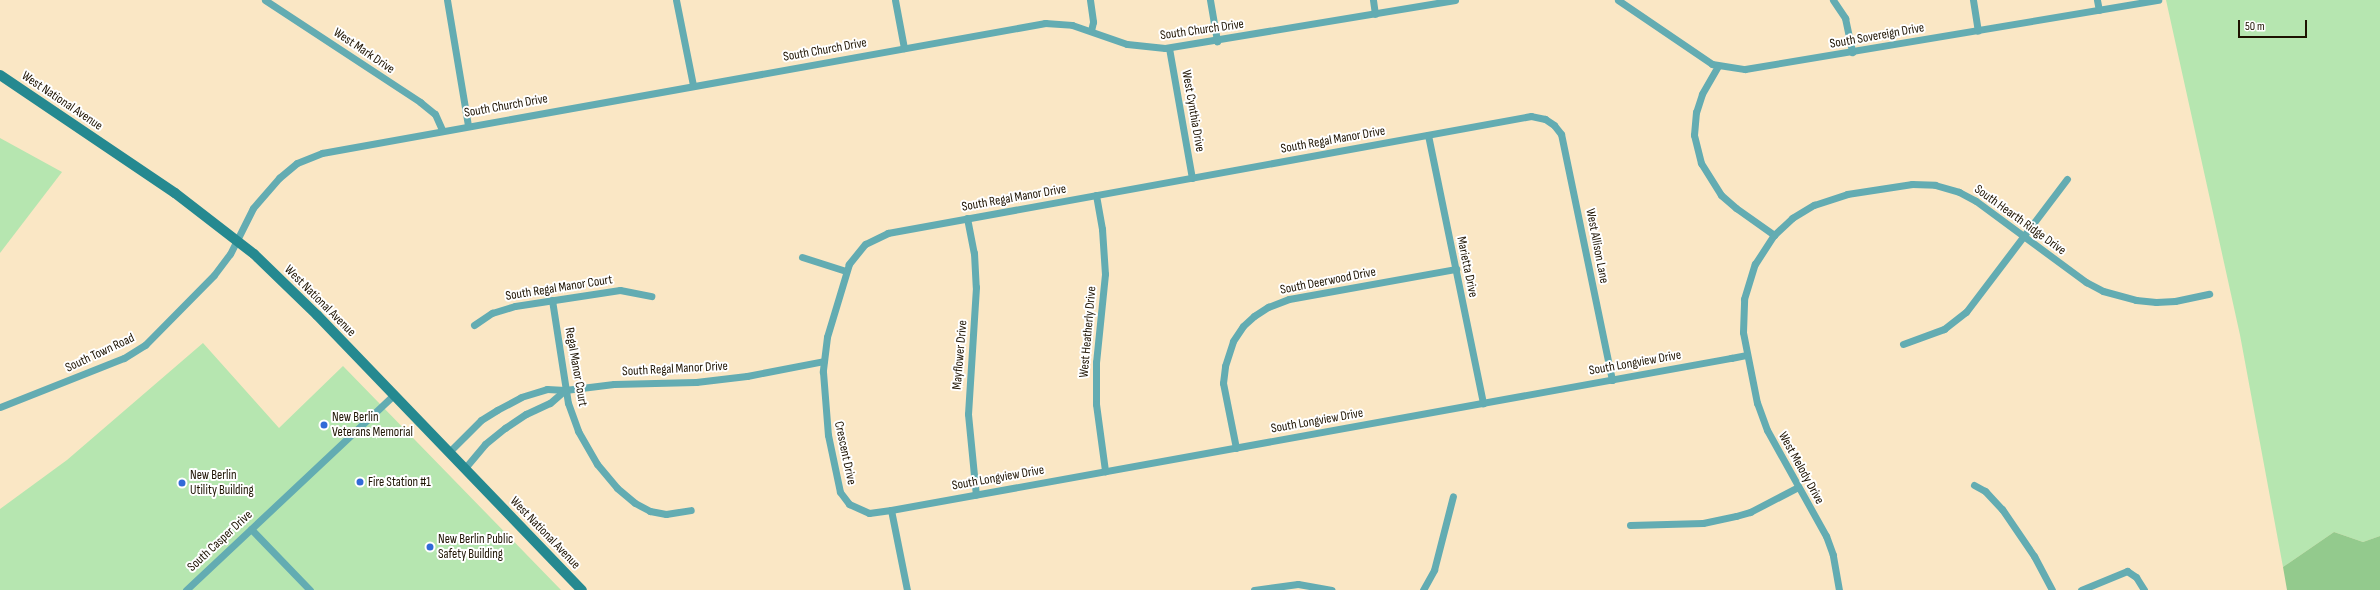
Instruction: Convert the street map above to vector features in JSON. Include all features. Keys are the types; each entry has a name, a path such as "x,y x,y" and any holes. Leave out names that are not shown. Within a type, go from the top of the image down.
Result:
{"main road":[{"name":"West National Avenue","path":"0,75 175,193 236,238 280,278 582,590"}],"street":[{"name":"West Mark Drive","path":"265,0 420,102 435,114 442,130"},
{"path":"447,0 468,125"},
{"path":"676,0 693,85"},
{"path":"895,0 904,48"},
{"path":"1090,0 1092,31"},
{"path":"1210,0 1217,41"},
{"path":"1373,0 1375,14"},
{"name":"South Church Drive","path":"236,238 253,208 287,170 296,163 336,149 1045,23 1072,25 1127,44 1148,48 1169,48 1455,0"},
{"name":"South Sovereign Drive","path":"1618,0 1698,57 1718,66 1753,69 2158,0"},
{"path":"1833,0 1845,18 1852,52"},
{"path":"1973,0 1978,31"},
{"path":"2097,0 2099,10"},
{"name":"West Cynthia Drive","path":"1169,48 1192,178"},
{"path":"1718,66 1702,94 1696,112 1694,134 1701,163 1721,194 1736,208 1774,235"},
{"name":"South Regal Manor Drive","path":"449,452 481,420 515,400 547,389 566,390 614,384 696,382 728,379 824,361 827,337 846,271 861,248 875,237 888,233 1531,116 1549,122"},
{"name":"West Allison Lane","path":"1549,122 1561,134 1564,144 1612,380"},
{"name":"Marietta Drive","path":"1428,135 1483,403"},
{"path":"1903,344 1933,334 1958,320 1974,302 2067,179"},
{"name":"South Hearth Ridge Drive","path":"1746,355 1742,316 1746,291 1755,264 1774,235 1800,213 1832,197 1912,184 1940,186 1959,192 1980,204 2086,282 2121,297 2156,302 2175,301 2208,294"},
{"name":"West Heatherly Drive","path":"1096,195 1102,229 1105,274 1096,362 1096,404 1105,471"},
{"name":"Mayflower Drive","path":"967,218 974,253 976,287 968,414 976,494"},
{"name":"South Town Road","path":"0,407 124,358 145,345 214,276 230,254 236,238"},
{"path":"802,257 846,271"},
{"name":"South Deerwood Drive","path":"1236,448 1223,383 1224,366 1232,341 1254,316 1268,307 1289,299 1456,269"},
{"name":"South Regal Manor Court","path":"474,325 503,308 620,290 651,296"},
{"name":"Regal Manor Court","path":"552,300 566,390 585,446 596,464 617,488 650,511 666,514 691,510"},
{"name":"South Longview Drive","path":"891,510 1746,355"},
{"name":"West Melody Drive","path":"1746,355 1757,403 1767,430 1826,536 1833,555 1839,590"},
{"name":"Crescent Drive","path":"824,361 823,389 828,435 840,492 849,504 859,510 869,512 891,510"},
{"path":"465,468 485,444 505,428 526,414 550,403 566,390"},
{"name":"South Casper Drive","path":"186,590 394,395"},
{"path":"1974,485 1985,491 2002,509 2034,556 2052,590"},
{"path":"1630,525 1703,522 1736,516 1750,512 1798,487"},
{"path":"1423,590 1434,570 1453,496"},
{"path":"891,510 907,590"},
{"path":"251,529 310,590"},
{"path":"2081,590 2122,572 2132,573 2138,579 2143,590"},
{"path":"1254,590 1298,584 1331,590"}],"green space":[{"path":"2166,0 2380,0 2380,536 2363,542 2334,532 2283,567 2240,335"},
{"path":"0,138 62,172 0,253"},
{"path":"203,343 279,428 343,366 561,590 0,590 0,509 67,460"},
{"path":"2334,532 2363,542 2380,536 2380,590 2287,590 2283,567"}],"place":[{"name":"New Berlin Veterans Memorial","path":"324,425"},
{"name":"Fire Station #1","path":"360,482"},
{"name":"New Berlin Utility Building","path":"182,483"},
{"name":"New Berlin Public Safety Building","path":"430,547"}]}
